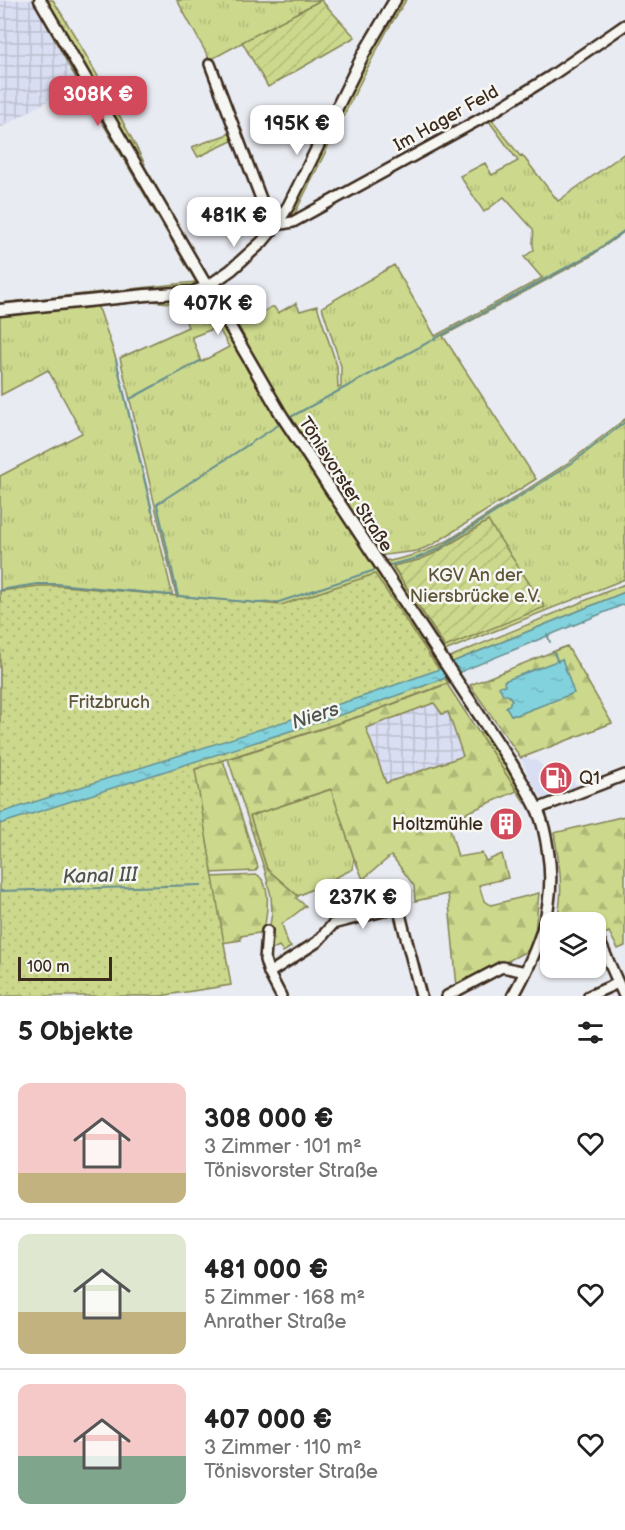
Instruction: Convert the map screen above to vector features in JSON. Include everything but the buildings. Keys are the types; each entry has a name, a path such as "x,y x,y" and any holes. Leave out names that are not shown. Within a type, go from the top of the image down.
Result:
{"main road":[{"name":"Tönisvorster Straße","path":"40,0 284,420 513,766 537,809 546,842 551,875 548,912 538,948 513,996"},
{"path":"0,310 192,292 207,287 246,257 262,242 289,205 364,52 395,0"}],"street":[{"name":"Im Hager Feld","path":"276,225 293,222 493,112 551,76 625,25"},
{"path":"210,64 269,220 276,225"},
{"path":"537,809 625,776"},
{"path":"270,973 317,942 333,924 395,908 400,914 421,996"},
{"path":"267,931 265,960 280,996"},
{"path":"606,956 624,996"},
{"path":"447,996 502,967 526,972"},
{"path":"589,996 618,983"}],"shaded area":[{"path":"0,0 33,0 79,83 0,128"},
{"path":"434,703 448,712 463,756 386,784 365,728"},
{"path":"521,758 537,761 549,774 565,767 577,786 543,799 530,779"}],"green space":[{"path":"33,0 37,0 196,281 70,68"},
{"path":"44,0 53,0 89,60 144,165 207,274 204,272"},
{"path":"177,0 321,0 210,60"},
{"path":"321,0 355,37 268,87 242,42"},
{"path":"400,0 406,0 371,61 295,213 296,217 289,219 287,217 360,66"},
{"path":"490,117 558,201 625,153 625,231 591,256 443,336 536,479 432,545 417,551 377,556 256,364 238,325 218,298 220,289 233,310 246,323 271,307 274,307 278,313 296,303 300,311 317,306 337,366 338,388 341,387 341,366 322,307 394,265 435,336 542,278 524,257 534,250 533,229 504,197 484,212 460,176 485,163 492,175 518,161 489,121 484,120"},
{"path":"234,132 236,139 198,157 192,147"},
{"path":"196,282 188,287 0,308 0,303"},
{"path":"163,297 208,299 232,338 248,372 257,381 380,561 413,555 449,540 568,463 625,419 625,579 447,650 439,651 438,662 625,584 625,592 437,670 0,813 0,476 82,433 48,370 1,395 0,313 94,302 100,311 116,359 206,735 209,734 120,358 188,327 179,304 151,301 103,306 104,301","holes":["199,301 209,308 220,325 208,325 199,308 195,309 199,320 192,321 184,303","218,327 229,347 201,362 192,337","488,521 445,647 393,567 435,553"]},
{"name":"KGV An der Niersbrücke e.V.","path":"488,521 545,607 445,647 393,566 419,560 435,553"},
{"name":"Fritzbruch","path":"375,574 448,683 363,715 195,769 231,985 160,996 0,996 0,591 39,586 62,586 281,605"},
{"path":"567,646 612,723 521,758 470,685","holes":["506,686 574,692 517,715 511,715 512,701"]},
{"path":"447,684 517,791 448,821 458,857 482,853 486,861 502,854 508,878 479,885 484,901 491,905 539,893 535,934 529,950 457,987 448,894 415,901 414,886 391,856 363,879 331,789 250,816 267,869 306,906 282,924 291,947 283,952 279,946 269,951 274,966 270,967 266,952 272,912 271,896 228,759 361,716","holes":["434,703 442,714 448,712 463,756 386,783 366,728"]},
{"path":"478,732 486,734 519,785 527,802 525,803"},
{"path":"218,759 219,762 223,760 258,867 255,871 210,873 193,770"},
{"path":"332,789 354,858 353,869 298,896 267,869 250,816"},
{"path":"625,816 625,946 618,949 609,932 606,933 606,912 559,912 561,889 554,833"},
{"path":"258,875 263,880 267,894 264,932 241,936 241,940 222,943 211,877"}],"water":[{"name":"Niers","path":"625,592 625,604 443,679 359,709 0,824 0,813 367,695 437,670"},
{"path":"562,659 574,693 517,715 511,715 506,707 512,700 503,694 499,687 505,686 504,681"}],"waterway":[{"path":"287,419 593,253 625,230"},
{"path":"116,360 152,512"},
{"path":"130,399 200,361"},
{"path":"178,596 157,504 283,422"},
{"path":"386,566 417,558 438,549 572,463 625,422"},
{"path":"179,596 259,603 279,602 378,569"},
{"path":"0,590 37,584 57,584 171,595"},
{"path":"547,634 550,642"},
{"path":"554,653 558,662"},
{"name":"Kanal III","path":"0,891 201,885"}],"place":[{"name":"Q1","path":"556,778"},
{"name":"Holtzmühle","path":"506,824"}]}
